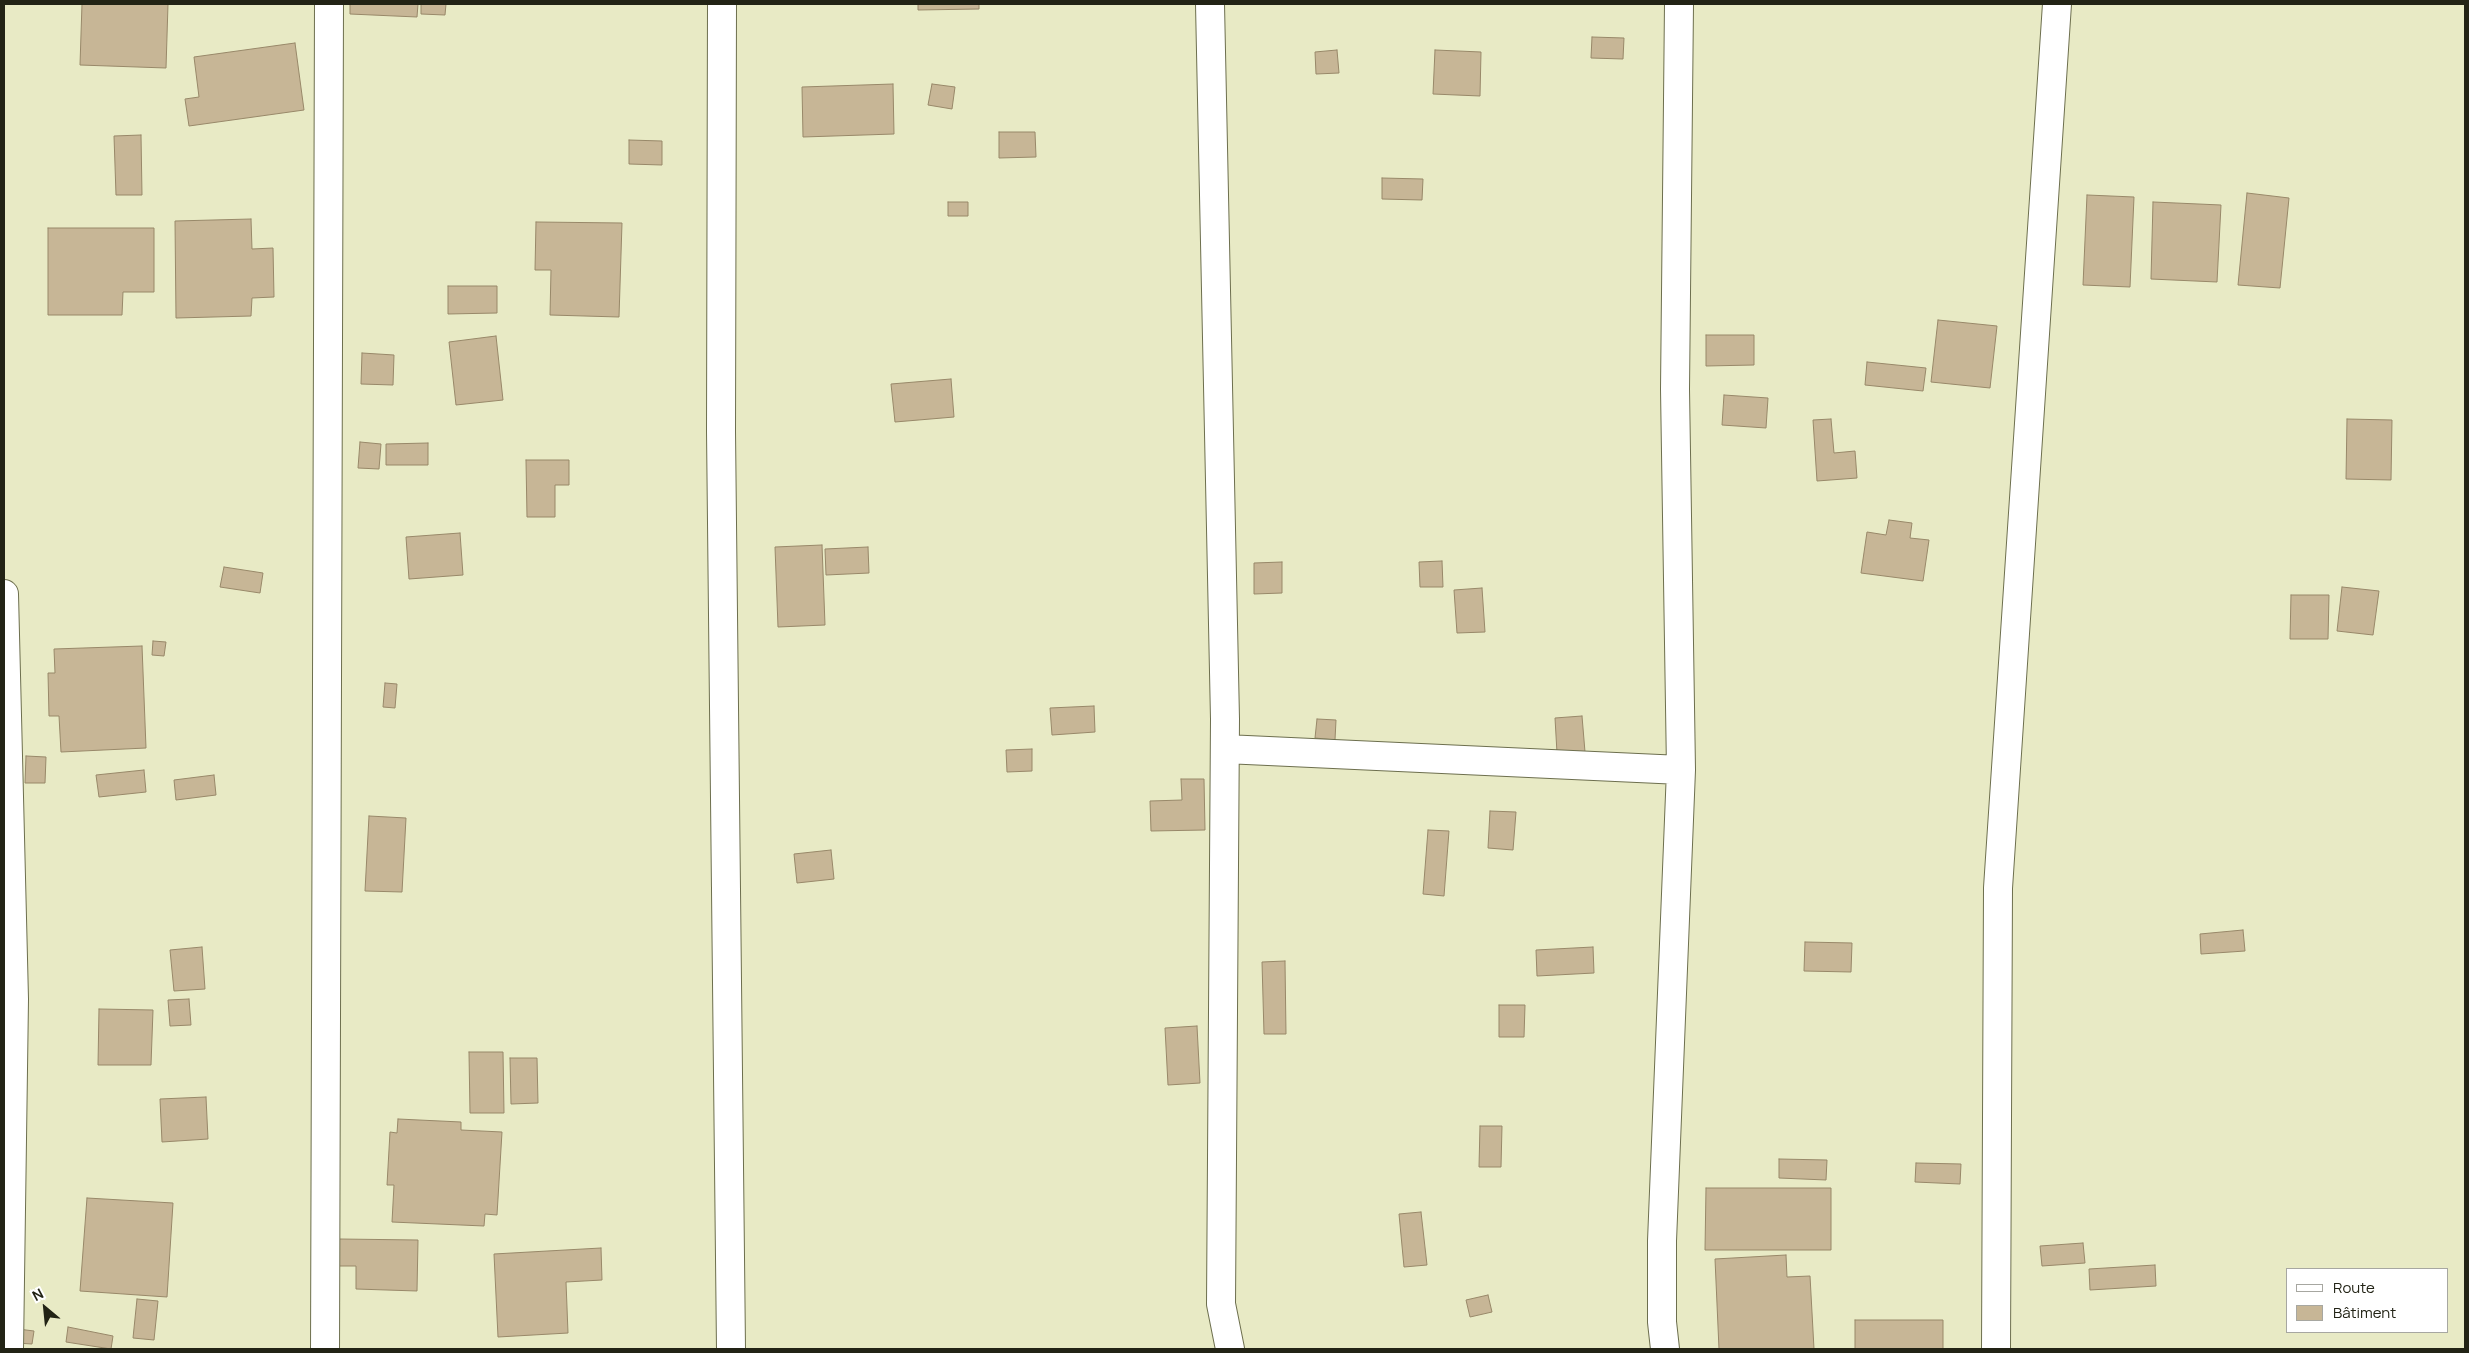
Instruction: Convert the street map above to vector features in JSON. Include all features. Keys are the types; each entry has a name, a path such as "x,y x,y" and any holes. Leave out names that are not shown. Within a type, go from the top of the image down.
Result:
{"street":[{"path":"325,1349 329,4"},
{"path":"722,4 720,431 731,1349"},
{"path":"1210,4 1225,749 1221,1304 1230,1349"},
{"path":"1665,1349 1662,1322 1662,1241 1681,770 1675,389 1679,4"},
{"path":"1996,1349 1998,888 2057,4"},
{"path":"4,594 9,999 9,1349"},
{"path":"1225,749 1681,770"}],"building":[{"path":"82,4 168,4 166,68 80,65"},
{"path":"350,4 418,4 417,17 350,14"},
{"path":"421,4 446,4 445,15 421,14"},
{"path":"918,4 979,4 979,9 918,10"},
{"path":"1592,37 1624,38 1623,59 1591,58"},
{"path":"295,43 304,110 189,126 185,99 199,97 194,57"},
{"path":"1337,50 1339,73 1316,74 1315,52"},
{"path":"1435,50 1481,52 1480,96 1433,94"},
{"path":"893,84 894,134 803,137 802,87"},
{"path":"932,84 955,87 952,109 928,105"},
{"path":"999,132 1035,132 1036,157 999,158"},
{"path":"141,135 142,195 116,195 114,136"},
{"path":"629,140 662,141 662,165 629,164"},
{"path":"1382,178 1423,179 1422,200 1382,199"},
{"path":"2247,193 2289,198 2280,288 2238,285"},
{"path":"2087,195 2134,197 2130,287 2083,285"},
{"path":"948,202 968,202 968,216 948,216"},
{"path":"2153,202 2221,205 2217,282 2151,279"},
{"path":"251,219 252,249 273,248 274,297 252,298 251,316 176,318 175,221"},
{"path":"536,222 622,223 619,317 550,315 551,270 535,270"},
{"path":"48,228 154,228 154,292 123,292 122,315 48,315"},
{"path":"448,286 497,286 497,313 448,314"},
{"path":"1938,320 1997,326 1990,388 1931,382"},
{"path":"1706,335 1754,335 1754,365 1706,366"},
{"path":"496,336 503,400 456,405 449,342"},
{"path":"362,353 394,355 393,385 361,384"},
{"path":"1867,362 1926,368 1923,391 1865,385"},
{"path":"951,379 954,417 895,422 891,384"},
{"path":"1724,395 1768,398 1766,428 1722,425"},
{"path":"1831,419 1834,453 1855,451 1857,478 1817,481 1813,420"},
{"path":"2347,419 2392,420 2391,480 2346,479"},
{"path":"360,442 381,444 379,469 358,468"},
{"path":"428,443 428,465 386,465 386,444"},
{"path":"526,460 569,460 569,485 555,485 555,517 527,517"},
{"path":"1889,520 1912,523 1910,538 1929,540 1923,581 1861,573 1867,532 1886,535"},
{"path":"460,533 463,575 409,579 406,537"},
{"path":"822,545 825,625 778,627 775,547"},
{"path":"868,547 869,573 826,575 825,549"},
{"path":"1442,561 1443,587 1420,587 1419,562"},
{"path":"1282,562 1282,593 1254,594 1254,563"},
{"path":"224,567 263,573 260,593 220,587"},
{"path":"2342,587 2379,591 2373,635 2337,631"},
{"path":"1482,588 1485,632 1457,633 1454,590"},
{"path":"2291,595 2329,595 2328,639 2290,639"},
{"path":"153,641 166,642 164,656 152,655"},
{"path":"142,646 146,748 61,752 59,716 49,716 48,673 55,673 54,649"},
{"path":"385,683 397,684 395,708 383,707"},
{"path":"1094,706 1095,732 1052,735 1050,708"},
{"path":"1582,716 1585,752 1557,753 1555,718"},
{"path":"1317,719 1336,720 1335,740 1315,738"},
{"path":"1032,749 1032,771 1007,772 1006,750"},
{"path":"26,756 46,757 45,783 25,783"},
{"path":"144,770 146,792 99,797 96,775"},
{"path":"214,775 216,795 176,800 174,780"},
{"path":"1181,779 1204,779 1205,830 1151,831 1150,801 1182,800"},
{"path":"1490,811 1516,812 1513,850 1488,848"},
{"path":"369,816 406,818 402,892 365,891"},
{"path":"1428,830 1449,831 1444,896 1423,894"},
{"path":"831,850 834,879 797,883 794,854"},
{"path":"2243,930 2245,951 2201,954 2200,934"},
{"path":"1805,942 1852,943 1851,972 1804,971"},
{"path":"202,947 205,989 174,991 170,950"},
{"path":"1593,947 1594,973 1537,976 1536,950"},
{"path":"1285,961 1286,1034 1264,1034 1262,962"},
{"path":"189,999 191,1025 170,1026 168,1000"},
{"path":"1499,1005 1525,1005 1524,1037 1499,1037"},
{"path":"99,1009 153,1010 151,1065 98,1065"},
{"path":"1197,1026 1200,1083 1168,1085 1165,1028"},
{"path":"469,1052 503,1052 504,1113 470,1113"},
{"path":"510,1058 537,1058 538,1103 511,1104"},
{"path":"206,1097 208,1139 162,1142 160,1099"},
{"path":"398,1119 461,1122 461,1130 502,1132 497,1215 485,1214 484,1226 392,1222 394,1185 387,1185 390,1132 397,1133"},
{"path":"1480,1126 1502,1126 1501,1167 1479,1167"},
{"path":"1779,1159 1827,1160 1826,1180 1779,1178"},
{"path":"1916,1163 1961,1164 1960,1184 1915,1182"},
{"path":"1706,1188 1831,1188 1831,1250 1705,1250"},
{"path":"87,1198 173,1203 167,1297 80,1291"},
{"path":"1421,1212 1427,1265 1404,1267 1399,1214"},
{"path":"339,1239 418,1240 417,1291 356,1289 356,1266 338,1266"},
{"path":"2083,1243 2085,1263 2042,1266 2040,1246"},
{"path":"601,1248 602,1280 566,1282 568,1333 498,1337 494,1254"},
{"path":"1786,1255 1787,1277 1810,1276 1814,1349 1719,1349 1715,1259"},
{"path":"2155,1265 2156,1286 2090,1290 2089,1269"},
{"path":"1488,1295 1492,1312 1470,1317 1466,1300"},
{"path":"137,1299 158,1301 154,1340 133,1338"},
{"path":"1855,1320 1943,1320 1943,1349 1855,1349"},
{"path":"68,1327 113,1336 111,1349 66,1342"},
{"path":"18,1329 34,1331 32,1344 16,1343"}]}
